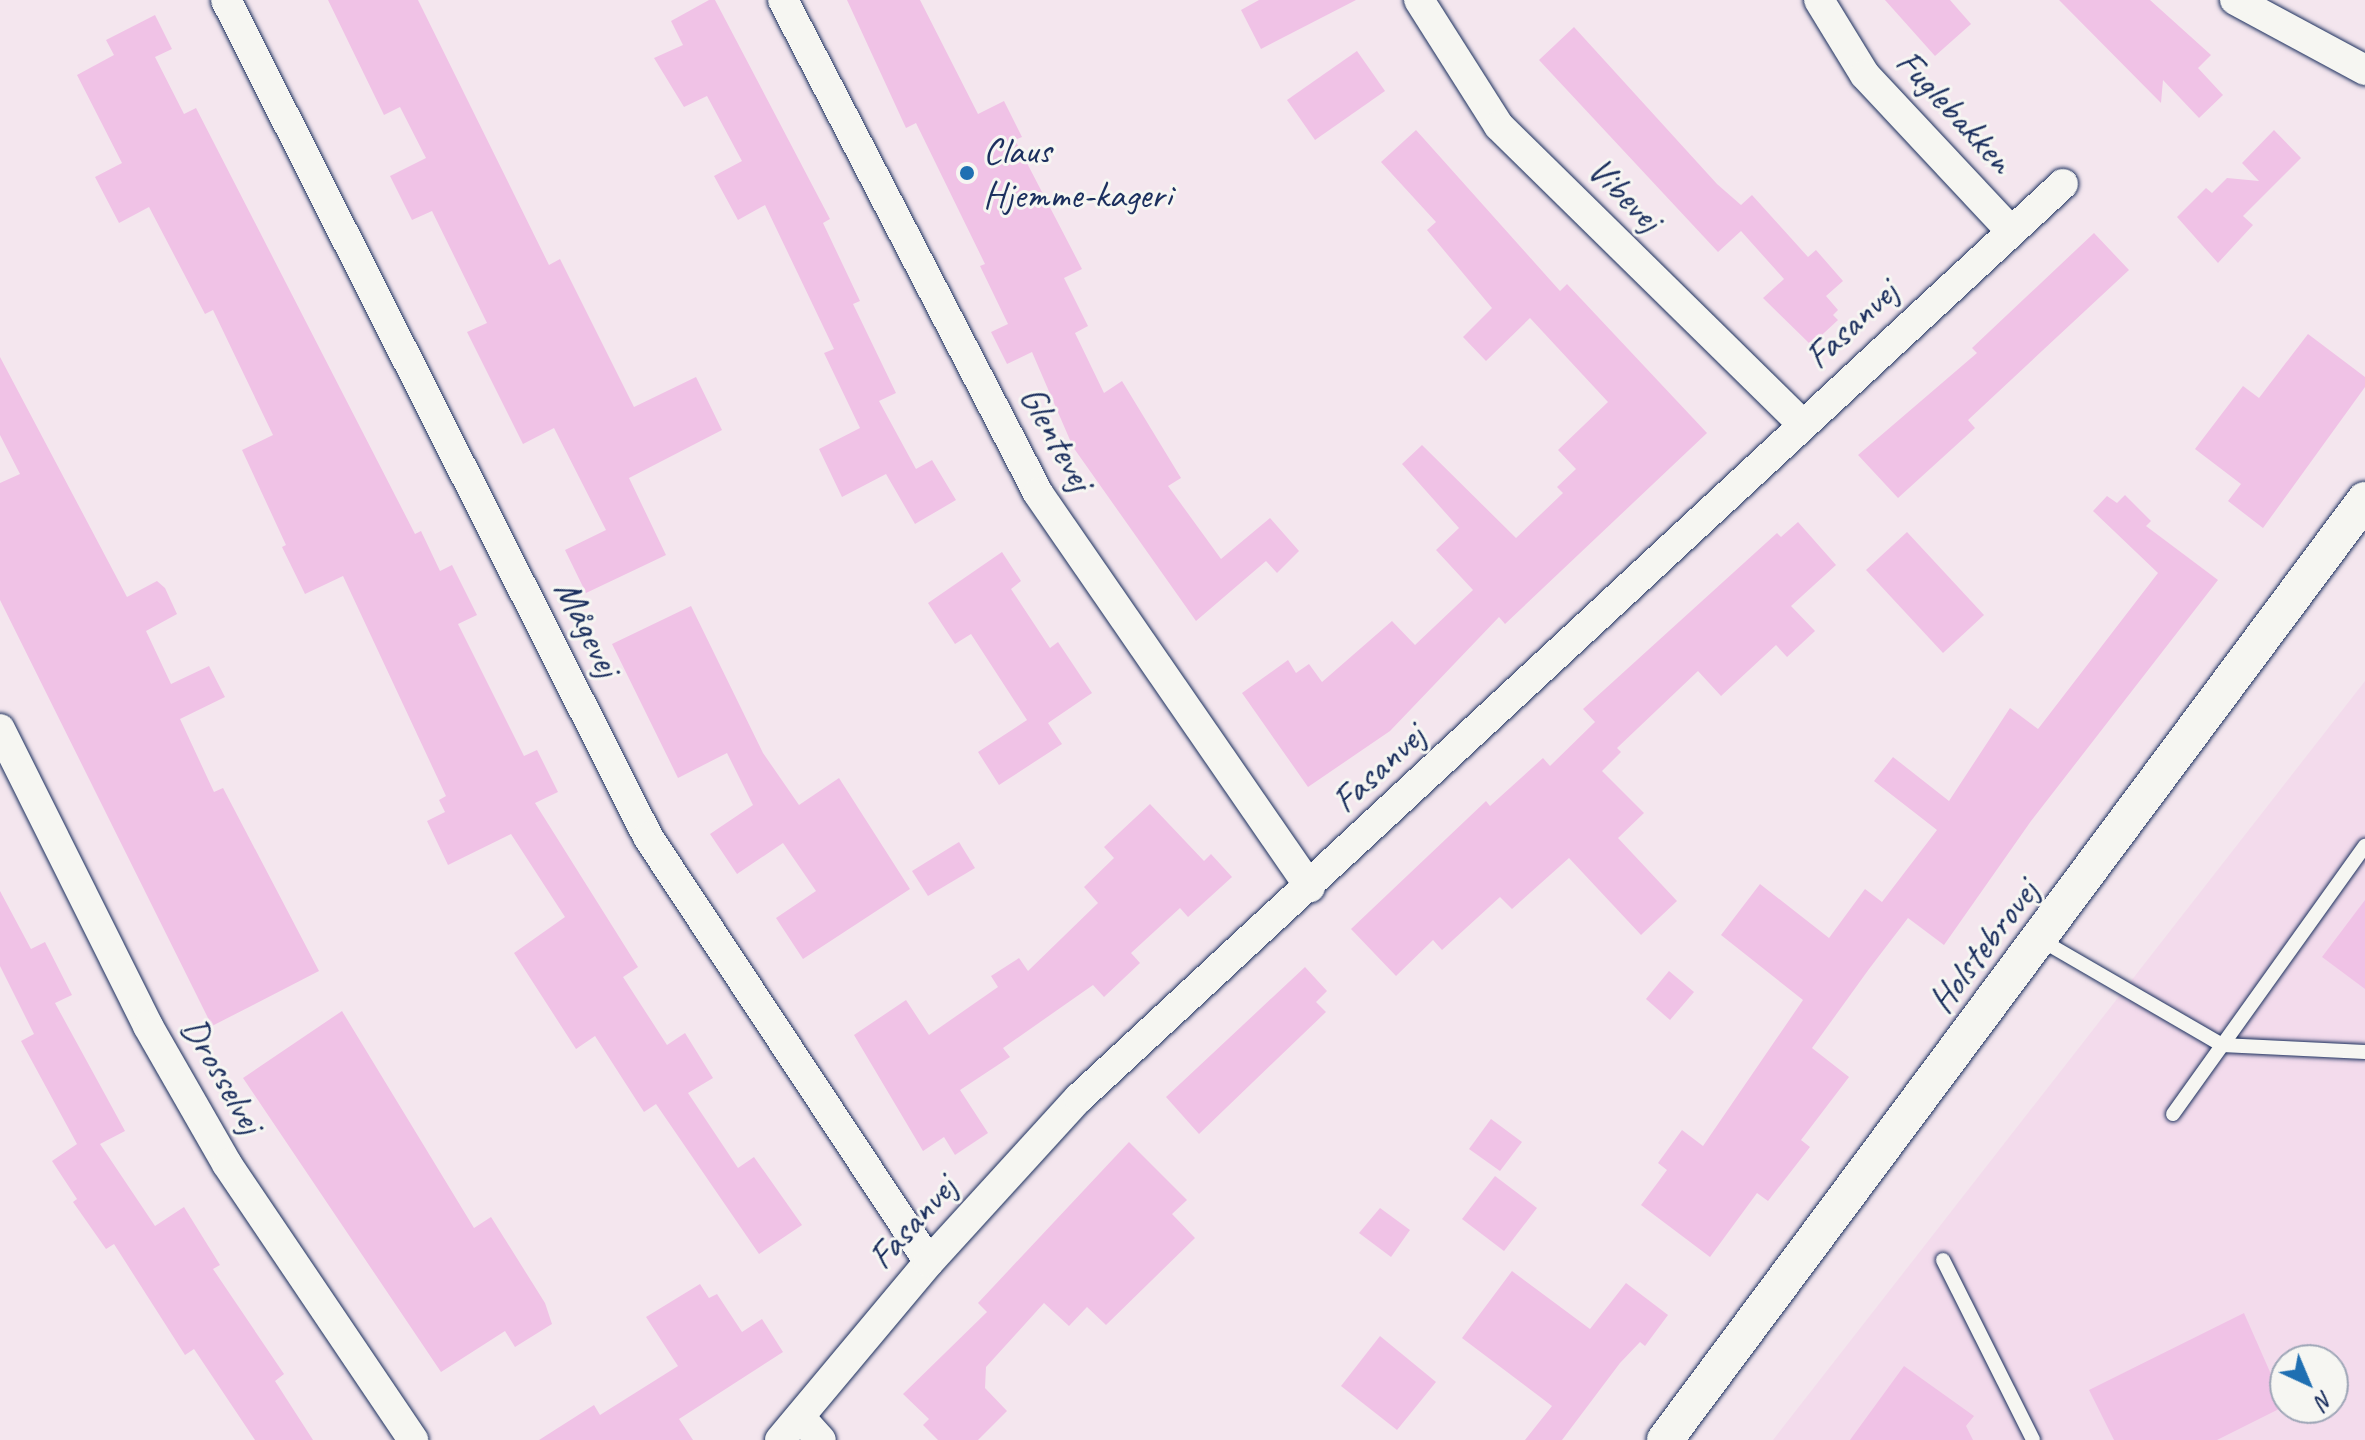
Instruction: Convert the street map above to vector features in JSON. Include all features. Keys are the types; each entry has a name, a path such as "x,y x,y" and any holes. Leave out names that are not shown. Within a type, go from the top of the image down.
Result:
{"street":[{"name":"Mågevej","path":"226,0 648,837 929,1262"},
{"name":"Glentevej","path":"783,0 1038,493 1310,887"},
{"name":"Vibevej","path":"1419,0 1499,126 1802,424"},
{"name":"Fuglebakken","path":"1819,0 1865,75 2011,231"},
{"path":"2235,0 2365,70"},
{"name":"Fasanvej","path":"780,1440 929,1262 1079,1098 1310,887 1802,424 2063,184"},
{"name":"Holstebrovej","path":"1665,1440 2041,940 2365,500"},
{"name":"Drosselvej","path":"0,729 148,1026 227,1164 413,1440"},
{"path":"800,1417 821,1440"}],"lane":[{"path":"2173,1114 2365,846"},
{"path":"2041,940 2222,1045 2365,1052"},
{"path":"1943,1260 2033,1440"}],"shaded area":[{"path":"2365,681 2365,1440 1773,1440"}],"building":[{"path":"328,0 418,0 549,265 560,259 634,407 696,377 722,430 629,478 666,555 586,593 565,550 606,530 554,428 523,444 467,332 487,323 432,211 412,220 390,176 426,158 400,107 384,115"},
{"path":"709,0 715,0 830,219 823,223 860,301 853,304 896,393 879,401 916,469 932,460 956,500 915,524 886,474 842,497 819,449 860,428 824,353 834,349 765,205 738,220 714,176 742,161 707,96 684,107 654,58 683,45 671,21"},
{"path":"847,0 920,0 978,114 1004,101 1022,137 1015,140 1082,269 1064,278 1088,326 1075,333 1104,393 1122,381 1181,478 1168,486 1221,559 1270,518 1299,551 1277,573 1266,561 1196,621 1073,447 1032,352 1007,364 991,332 1008,324 980,266 985,264 916,123 906,128"},
{"path":"1259,0 1356,0 1261,49 1241,10"},
{"path":"1885,0 1950,0 1971,24 1935,56"},
{"path":"2059,0 2150,0 2211,55 2198,68 2223,95 2199,118 2163,80 2161,103"},
{"path":"155,15 172,49 155,57 184,114 196,108 415,534 421,531 440,571 452,565 477,615 458,624 524,756 537,750 558,792 535,803 638,967 623,977 667,1045 685,1033 713,1078 688,1093 738,1168 754,1157 802,1225 759,1254 656,1104 644,1112 595,1036 576,1049 514,953 565,917 511,834 448,865 427,821 445,812 439,800 446,796 343,576 305,594 282,547 286,545 242,450 273,435 213,310 205,314 149,207 119,223 95,177 122,163 77,75 114,55 106,40"},
{"path":"1574,27 1717,184 1741,205 1752,195 1808,257 1816,250 1843,281 1826,296 1838,310 1833,315 1838,320 1811,345 1763,298 1784,279 1741,231 1718,252 1539,60"},
{"path":"1357,51 1385,91 1315,140 1287,100"},
{"path":"1416,130 1560,291 1567,284 1707,433 1505,624 1499,617 1390,731 1308,787 1242,693 1288,660 1296,673 1309,664 1322,682 1392,621 1415,645 1473,590 1436,550 1459,528 1402,464 1422,445 1516,538 1563,493 1557,487 1576,469 1558,450 1608,402 1530,318 1486,361 1463,337 1492,308 1427,230 1436,222 1381,162"},
{"path":"2274,130 2301,158 2243,216 2253,225 2218,263 2177,217 2206,188 2212,193 2227,178 2259,181 2242,163"},
{"path":"2094,233 2129,270 1968,420 1975,428 1898,498 1858,455 1977,353 1972,348"},
{"path":"2308,334 2365,377 2365,387 2263,528 2228,501 2241,484 2195,449 2243,386 2259,398"},
{"path":"0,357 127,597 157,581 165,588 177,614 146,631 171,684 209,666 225,697 180,719 214,792 223,788 319,971 212,1026 0,600 0,483 20,474 0,435"},
{"path":"2125,495 2151,521 2146,526 2218,580 2031,821 1944,945 1908,918 1869,969 1812,1048 1849,1077 1801,1140 1810,1147 1768,1201 1757,1193 1710,1257 1641,1205 1667,1170 1658,1163 1682,1130 1703,1146 1803,1000 1721,935 1760,884 1829,938 1865,889 1882,902 1937,830 1874,781 1893,757 1949,801 2010,708 2038,729 2158,573 2093,511 2107,496 2117,503"},
{"path":"1798,522 1836,565 1791,606 1815,631 1787,657 1776,645 1721,696 1698,671 1617,748 1621,752 1602,771 1644,813 1618,838 1677,901 1641,935 1569,858 1512,909 1500,897 1442,950 1433,940 1396,976 1351,929 1486,801 1490,806 1543,758 1550,766 1595,722 1583,709 1777,533 1781,537"},
{"path":"1907,532 1984,615 1943,653 1866,570"},
{"path":"1002,552 1021,581 1011,589 1050,648 1058,642 1092,693 1048,723 1062,744 999,785 978,752 1027,720 971,634 955,644 928,603"},
{"path":"691,606 763,753 799,805 839,778 910,889 803,959 776,918 816,891 783,843 737,874 710,834 753,805 727,753 678,778 612,644"},
{"path":"1150,804 1204,861 1211,854 1232,877 1188,917 1180,908 1131,953 1140,963 1104,997 1093,985 1003,1048 1010,1057 960,1090 988,1133 955,1155 944,1137 923,1151 854,1035 906,1000 929,1035 998,987 991,976 1019,958 1028,971 1098,903 1084,887 1114,858 1104,847"},
{"path":"959,842 975,868 928,896 912,871"},
{"path":"0,891 31,949 45,942 72,995 55,1003 125,1131 100,1144 155,1226 184,1207 220,1265 213,1269 284,1374 275,1381 313,1440 255,1440 194,1349 185,1355 114,1244 106,1249 73,1202 77,1199 52,1161 77,1144 21,1041 34,1034 0,966"},
{"path":"2365,900 2365,989 2322,957"},
{"path":"1305,967 1327,991 1316,1002 1326,1012 1199,1134 1166,1097"},
{"path":"1669,971 1694,992 1670,1020 1646,999"},
{"path":"342,1011 474,1228 491,1217 545,1303 552,1324 515,1347 505,1331 441,1372 243,1078"},
{"path":"1491,1119 1522,1142 1500,1171 1469,1149"},
{"path":"1129,1142 1187,1200 1172,1214 1195,1238 1106,1325 1087,1307 1069,1326 1044,1303 986,1367 985,1388 1007,1411 978,1440 938,1440 923,1425 929,1419 903,1394 987,1312 978,1303"},
{"path":"1495,1176 1537,1208 1504,1251 1462,1219"},
{"path":"1380,1208 1410,1230 1391,1257 1359,1233"},
{"path":"1512,1271 1590,1329 1626,1283 1668,1315 1645,1346 1640,1342 1620,1363 1562,1440 1525,1440 1552,1406 1462,1338"},
{"path":"700,1284 709,1298 717,1294 742,1332 762,1319 783,1352 679,1419 693,1440 539,1440 594,1405 600,1415 678,1366 646,1317"},
{"path":"2244,1313 2269,1370 2269,1414 2217,1440 2114,1440 2089,1390"},
{"path":"1380,1336 1436,1382 1397,1430 1341,1386"},
{"path":"1904,1366 1974,1416 1966,1426 1973,1440 1850,1440"}],"place":[{"name":"Claus Hjemme-kageri","path":"967,173"}]}
